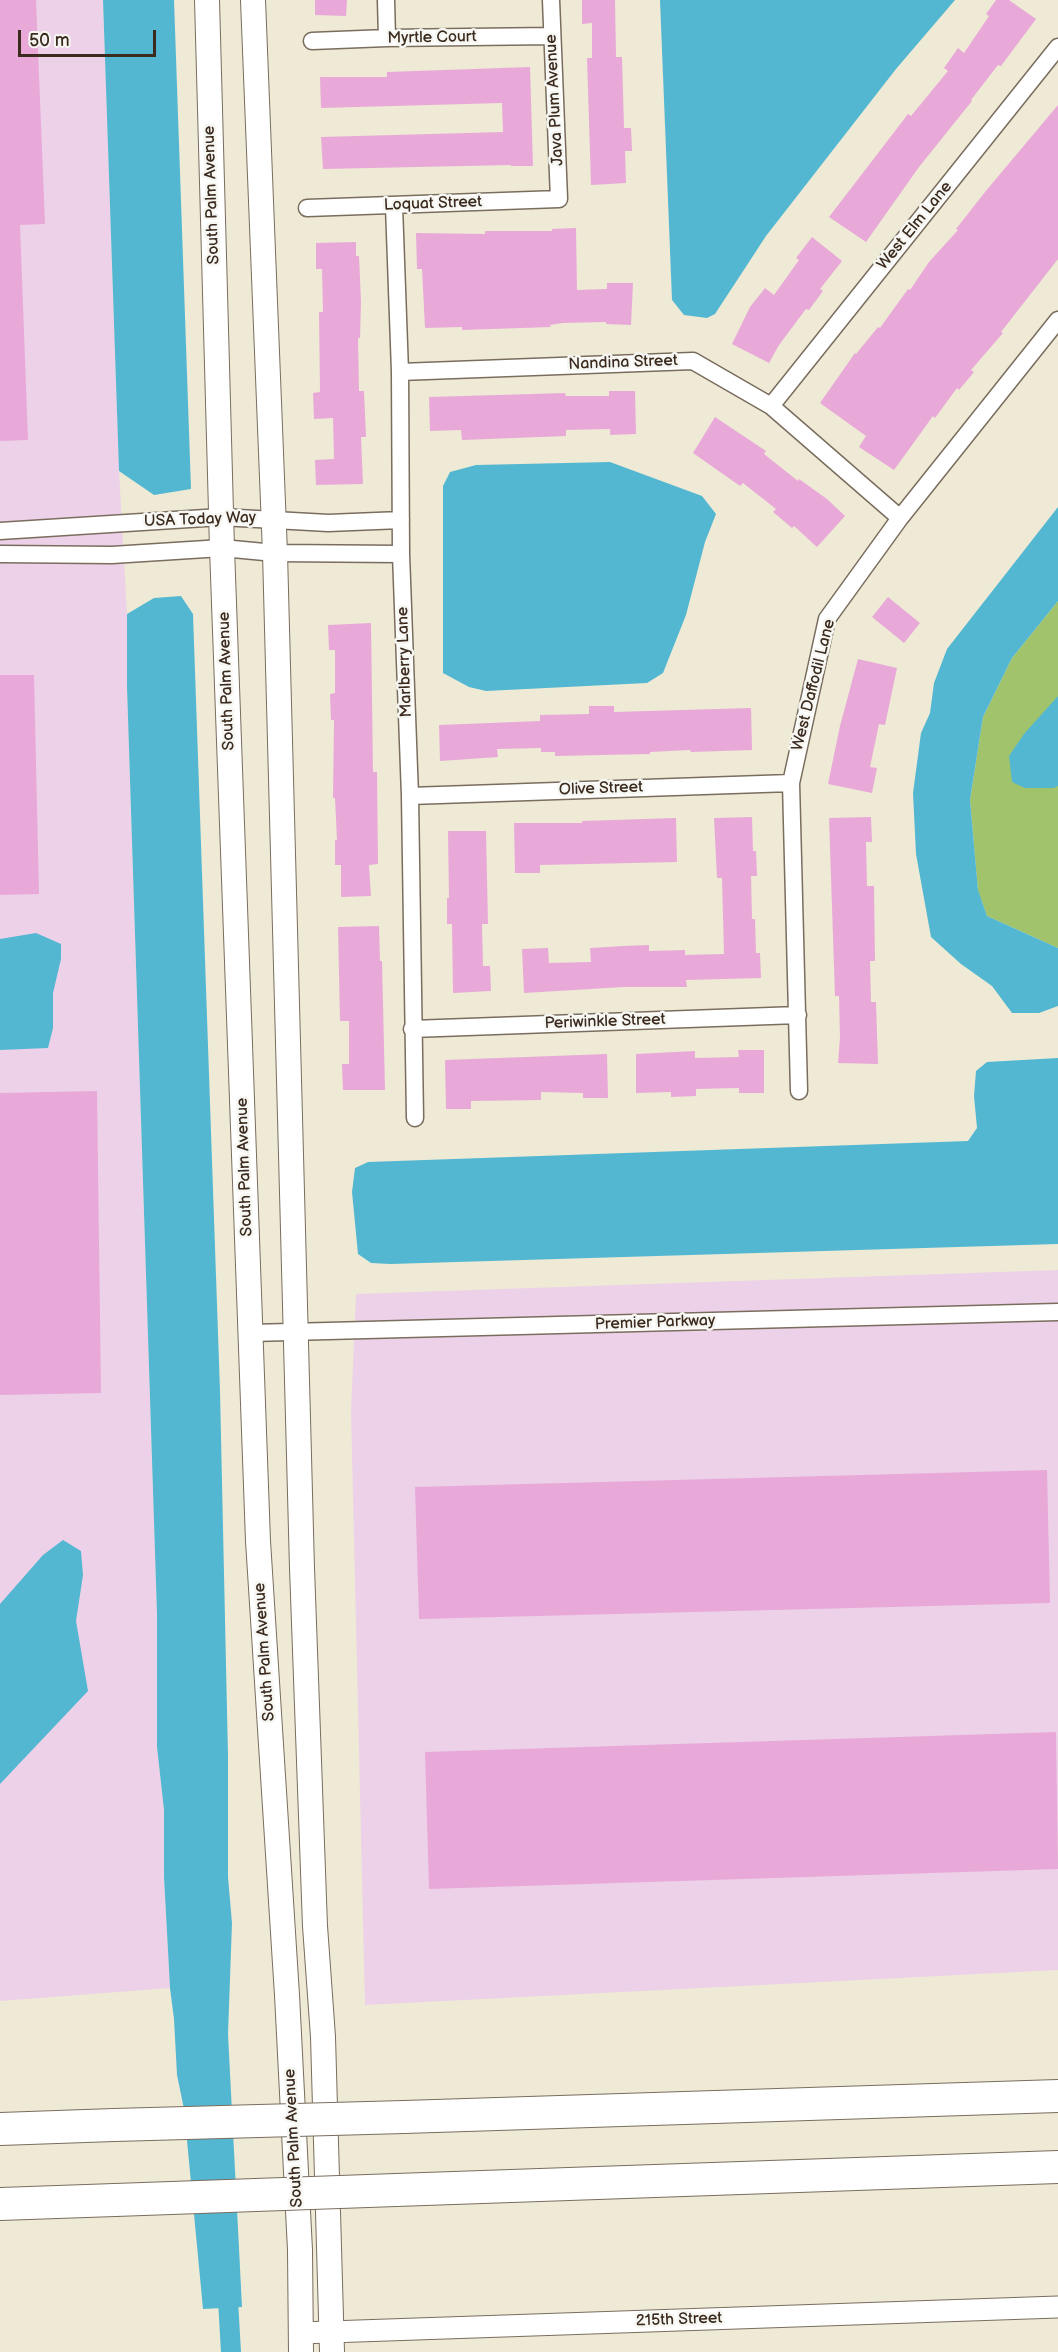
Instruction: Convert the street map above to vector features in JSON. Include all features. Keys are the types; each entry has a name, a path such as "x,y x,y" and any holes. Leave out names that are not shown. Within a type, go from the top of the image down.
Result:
{"highway":[{"path":"0,2129 1058,2096"},
{"path":"0,2204 1058,2167"}],"main road":[{"name":"South Palm Avenue","path":"207,0 222,548 258,1541 288,2006 300,2250 301,2342"},
{"name":"South Palm Avenue","path":"253,0 275,553 304,1628 315,1926 323,2037 332,2342"}],"street":[{"path":"386,0 387,38"},
{"name":"Java Plum Avenue","path":"551,0 559,199"},
{"name":"Myrtle Court","path":"312,41 552,36"},
{"name":"West Elm Lane","path":"771,406 1058,46"},
{"name":"Loquat Street","path":"306,208 559,199"},
{"name":"Marlberry Lane","path":"394,206 400,372 401,554 411,796 412,1029 415,1118"},
{"name":"West Daffodil Lane","path":"799,1091 791,783 827,619 900,518 1058,320"},
{"name":"Nandina Street","path":"400,372 693,361 771,406 900,518"},
{"name":"USA Today Way","path":"0,531 221,517 273,518 328,523 401,520"},
{"name":"USA Today Way","path":"0,554 112,555 222,548 275,553 401,554"},
{"name":"Olive Street","path":"411,796 791,783"},
{"name":"Periwinkle Street","path":"412,1029 798,1015"},
{"name":"Premier Parkway","path":"251,1333 1058,1312"},
{"name":"215th Street","path":"301,2342 1058,2307"}],"shaded area":[{"path":"0,0 103,0 119,471 127,614 127,687 157,1614 157,1747 164,1810 164,1877 170,1988 0,2001"},
{"path":"1058,1270 1058,1970 365,2005 351,1412 356,1294"}],"green space":[{"path":"1058,601 1058,948 987,916 978,891 970,800 983,717 1012,658"}],"water":[{"path":"103,0 174,0 191,489 154,495 119,471"},
{"path":"660,0 955,0 896,69 766,236 715,314 707,318 684,315 672,300"},
{"path":"610,462 702,496 716,514 705,542 686,615 663,673 647,683 486,691 469,687 443,673 443,486 450,472 476,465"},
{"path":"1058,507 1058,601 1012,658 983,717 970,800 978,890 987,916 1058,948 1058,1006 1039,1013 1012,1013 992,986 961,964 931,937 916,854 913,793 921,733 930,713 934,683 947,649"},
{"path":"181,596 193,614 220,1391 228,1756 228,1877 232,1923 228,2034 242,2307 203,2309 184,2109 177,2075 164,1877 164,1810 157,1747 157,1614 127,687 127,614 154,598"},
{"path":"1058,696 1058,786 1025,788 1012,782 1009,756 1024,734"},
{"path":"36,933 61,944 61,959 53,993 53,1028 48,1048 0,1050 0,939"},
{"path":"1058,1058 1058,1244 390,1264 371,1263 358,1254 352,1192 355,1168 368,1162 968,1141 977,1128 974,1096 976,1071 987,1062"},
{"path":"63,1540 81,1551 83,1575 76,1621 88,1691 0,1784 0,1604 43,1555"}],"building":[{"path":"0,0 36,0 45,224 20,225 28,440 0,441"},
{"path":"315,0 347,0 346,16 315,15"},
{"path":"582,0 615,0 616,57 622,57 624,128 631,128 632,151 625,151 626,183 591,185 587,58 592,58 592,23 582,24"},
{"path":"996,0 1009,0 1036,19 919,167 866,242 829,217 908,114 911,116 948,71 944,68 958,48 964,53 989,16 986,14"},
{"path":"530,67 533,166 323,169 321,137 503,132 502,103 321,108 320,77 387,77 387,72"},
{"path":"1058,105 1058,259 1001,332 1003,333 971,370 974,372 959,390 957,388 935,418 933,416 894,470 859,447 866,436 820,403 855,353 878,327 880,328 929,262 958,230 956,229 985,192"},
{"path":"576,228 577,290 607,289 607,283 633,283 631,325 606,324 606,322 563,323 550,325 551,327 462,330 462,327 425,328 422,269 417,269 416,233 485,234 485,231 552,231 552,229"},
{"path":"812,237 842,261 820,289 823,291 809,310 806,309 779,345 769,363 732,344 750,307 765,288 774,295 799,260 796,258"},
{"path":"356,242 356,256 359,256 361,302 360,338 358,338 359,391 364,391 366,437 361,437 363,484 316,485 315,460 334,459 333,418 314,419 313,393 320,392 319,312 323,312 322,269 316,269 316,243"},
{"path":"609,391 635,391 636,434 610,435 610,429 566,430 566,436 462,440 461,430 430,431 429,397 565,393 566,396 609,396"},
{"path":"715,417 766,451 764,454 798,481 799,479 827,499 845,516 817,547 794,526 792,528 773,512 776,509 743,483 740,486 693,453"},
{"path":"888,597 920,623 904,643 872,617"},
{"path":"371,623 373,772 377,772 378,864 369,865 371,896 341,897 341,865 335,865 335,840 337,840 335,798 333,798 334,720 331,720 330,694 335,693 335,650 329,650 328,625"},
{"path":"858,659 897,668 885,725 879,724 870,767 877,768 872,793 828,784 840,726"},
{"path":"0,675 34,675 39,894 0,895"},
{"path":"589,706 614,706 614,712 751,708 752,750 691,752 690,750 650,752 650,754 555,756 555,752 541,752 541,748 497,749 498,757 440,761 439,725 540,721 540,715 589,714"},
{"path":"752,817 753,851 756,851 757,876 751,876 752,919 755,919 756,953 760,953 761,978 686,980 687,987 624,987 524,993 522,949 548,948 549,963 591,962 590,948 623,946 649,945 649,951 685,950 685,955 724,954 722,878 717,878 714,818"},
{"path":"871,817 872,842 866,842 867,886 874,886 875,961 870,961 871,1002 876,1002 878,1064 838,1063 839,996 835,996 829,818"},
{"path":"676,818 677,862 540,865 540,873 515,873 514,823 582,823 582,821"},
{"path":"448,831 486,831 488,924 482,924 483,966 490,966 491,991 453,993 452,924 447,924"},
{"path":"379,926 385,1090 343,1090 342,1064 349,1064 349,1021 340,1021 338,927"},
{"path":"738,1050 764,1050 764,1093 739,1093 739,1088 696,1089 696,1096 671,1097 671,1092 636,1093 636,1054 695,1051 695,1058 739,1057"},
{"path":"607,1054 608,1098 583,1098 583,1093 541,1092 541,1100 471,1101 471,1109 446,1109 445,1060"},
{"path":"97,1091 101,1393 0,1395 0,1093"},
{"path":"1047,1470 1050,1603 419,1619 415,1487"},
{"path":"1056,1732 1058,1869 429,1889 425,1752"}],"waterway":[{"path":"227,2283 231,2352"}]}
